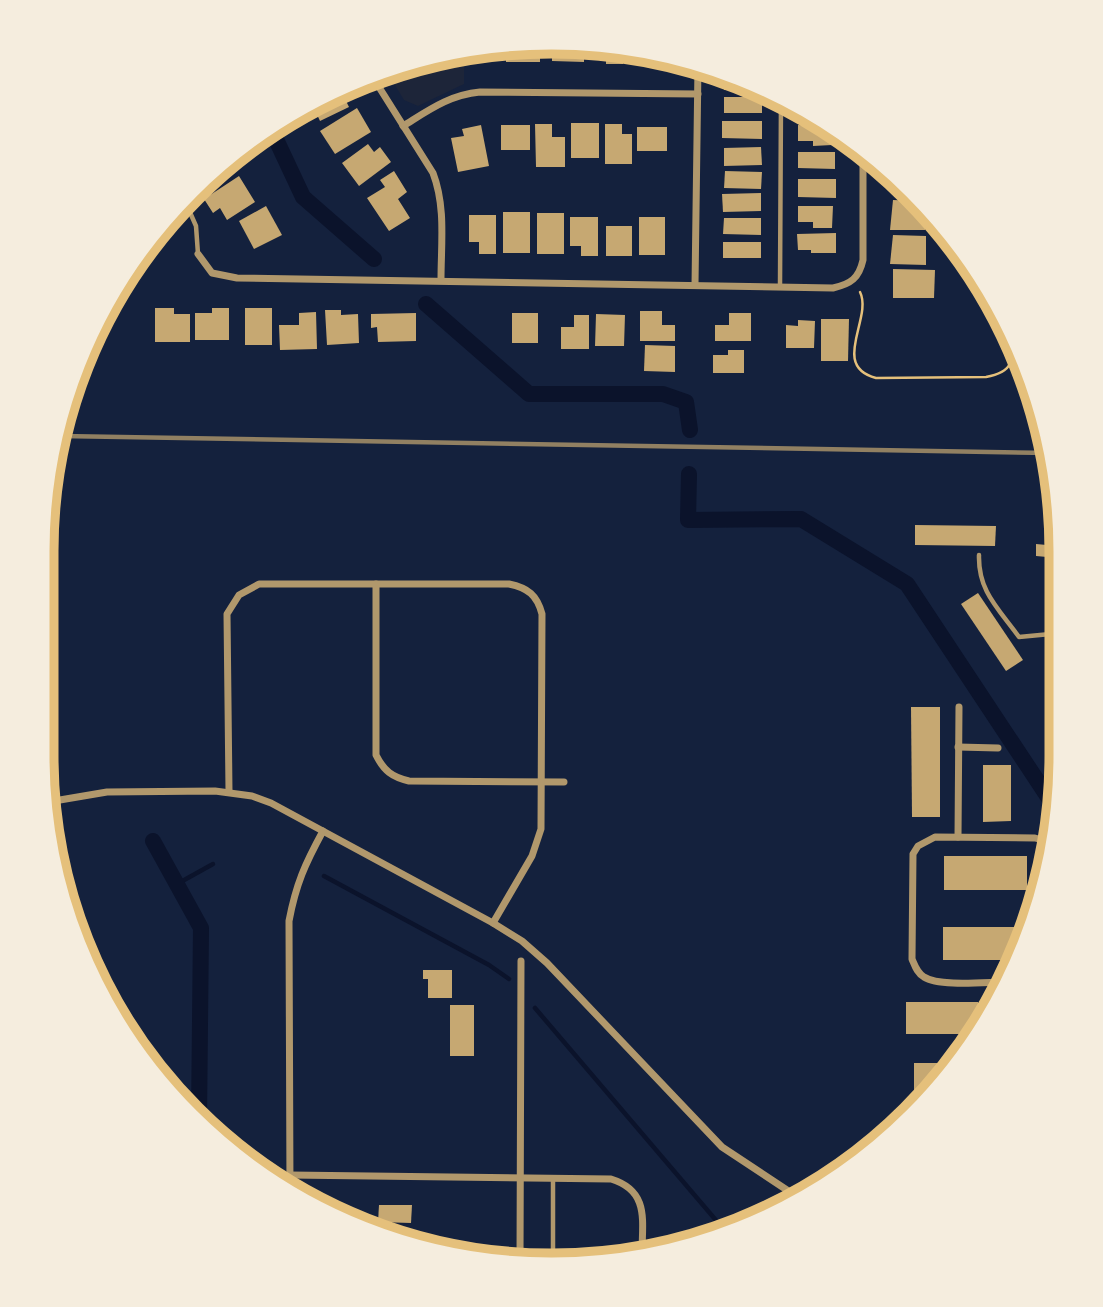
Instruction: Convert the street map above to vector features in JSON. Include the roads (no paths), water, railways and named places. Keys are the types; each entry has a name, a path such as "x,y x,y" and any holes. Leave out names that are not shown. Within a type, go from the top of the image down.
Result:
{"street":[{"path":"695,285 698,77"},
{"path":"378,86 433,173 439,188 441,280"},
{"path":"403,126 444,100 471,93 698,94"},
{"path":"198,254 212,274 237,278 833,288 854,281 861,271 863,165"},
{"path":"229,791 227,614 239,595 259,584 509,584 522,587 539,602 542,614 541,829 536,846 493,923"},
{"path":"376,584 376,755 387,772 409,781 564,782"},
{"path":"958,837 959,707"},
{"path":"958,747 998,748"},
{"path":"57,801 107,792 229,791 271,803 493,923 522,942 547,963 722,1147 789,1192"},
{"path":"290,1178 289,921 294,893 303,867 323,831"},
{"path":"993,982 937,981 922,976 916,970 912,959 911,863 918,846 935,837 1041,839"},
{"path":"520,1252 521,961"},
{"path":"290,1175 611,1180 623,1183 640,1201 642,1244"}],"lane":[{"path":"780,287 781,111"},
{"path":"190,211 196,226 198,254"},
{"path":"979,555 978,573 982,586 1018,637 1049,634"},
{"path":"553,1179 553,1253"}],"waterway":[{"path":"275,138 303,197 374,259"},
{"path":"426,304 529,394 663,394 686,402 690,430"},
{"path":"689,474 688,520 801,519 907,584 1047,796"},
{"path":"153,841 201,928 199,1106"},
{"path":"177,884 213,864"},
{"path":"324,876 489,965 509,979"},
{"path":"535,1008 719,1223"}],"railway":[{"path":"68,436 1039,453"}]}
